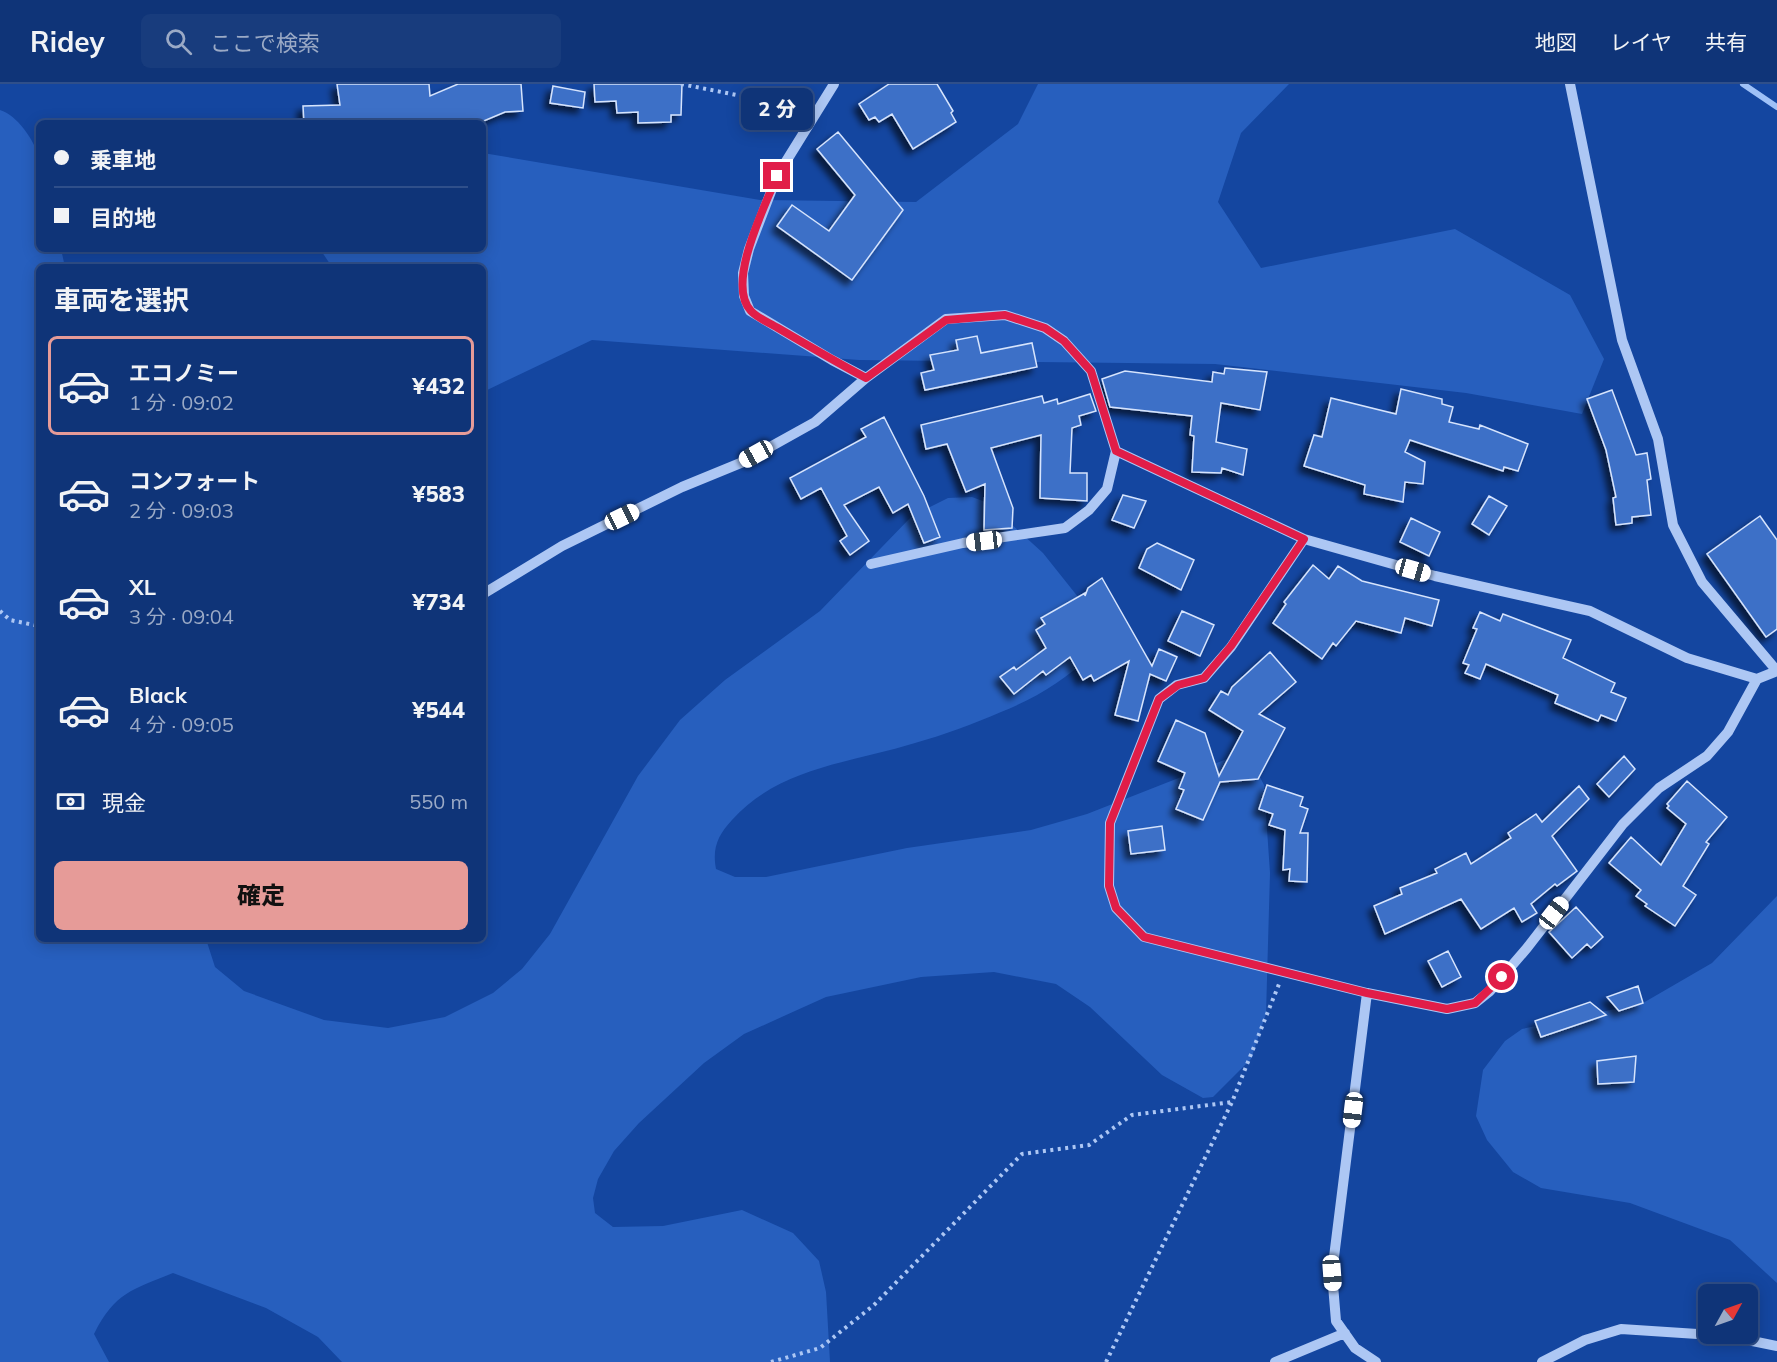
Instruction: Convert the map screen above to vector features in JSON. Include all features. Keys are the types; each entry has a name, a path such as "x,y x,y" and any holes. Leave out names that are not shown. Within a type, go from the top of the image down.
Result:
{"street":[{"path":"834,84 814,120 777,176 749,249 743,273 744,296 750,310 866,378"},
{"path":"1116,451 1304,539 1435,576 1590,611 1687,658 1757,679 1777,671 1702,582 1673,525 1658,438 1622,340 1570,84"},
{"path":"486,592 561,546 742,462 806,427 866,378 946,320 1005,315 1045,328 1064,341 1091,371 1116,451 1107,489 1089,510 1065,528 963,543 871,564"},
{"path":"1304,539 1231,646 1204,678 1178,685 1159,699 1110,823 1109,886 1116,908 1144,937 1367,993 1447,1009 1475,1003 1490,991 1623,824 1659,788 1707,756 1728,732 1757,679"},
{"path":"1367,993 1332,1273 1336,1321 1355,1348 1376,1362"},
{"path":"1542,1362 1585,1340 1621,1329 1728,1336 1777,1346"},
{"path":"1275,1362 1345,1333"}],"path":[{"path":"681,84 762,100 814,120"},
{"path":"0,611 10,620 36,625"},
{"path":"1106,1362 1232,1102 1284,972"},
{"path":"771,1362 820,1348 874,1305 1022,1154 1089,1145 1132,1115 1232,1102"}],"shaded area":[{"path":"1038,84 1289,84 1241,133 1218,202 1261,268 1455,229 1570,295 1604,359 1582,414 1466,393 1215,364 859,360 592,340 486,391 486,264 330,264 322,252 486,252 486,154 760,200 916,202 1018,124"},
{"path":"0,110 13,117 36,148 36,252 62,252 64,264 36,264 36,942 207,942 215,967 244,991 324,1020 388,1028 445,1017 493,993 522,969 550,934 638,776 680,720 725,680 820,611 912,516 948,498 972,497 988,503 1043,553 1090,612 1093,654 1050,688 990,716 926,740 817,769 771,788 751,802 723,831 717,842 716,869 735,877 766,877 907,848 1031,830 1087,814 1232,757 1251,760 1264,785 1270,873 1266,1014 1251,1059 1213,1097 1203,1098 1162,1075 1090,1007 1056,984 994,972 921,977 826,997 744,1034 704,1063 639,1123 614,1151 598,1179 593,1198 595,1213 613,1227 663,1226 742,1210 793,1233 819,1261 826,1292 830,1362 342,1362 318,1337 266,1308 173,1273 126,1294 109,1309 94,1334 109,1362 0,1362"},
{"path":"1777,896 1777,1283 1730,1240 1630,1203 1541,1188 1513,1172 1487,1140 1476,1116 1483,1070 1505,1041 1522,1029 1643,1003 1712,963"}],"building":[{"path":"337,84 429,84 430,96 458,84 521,84 523,111 505,112 486,120 304,120 303,106 340,105"},
{"path":"594,84 682,84 681,115 671,115 671,122 638,123 638,112 617,113 616,101 595,102"},
{"path":"889,84 937,84 953,111 951,113 956,122 913,149 892,114 879,122 875,117 869,120 859,104"},
{"path":"553,86 585,92 583,108 550,103"},
{"path":"838,132 903,210 852,280 777,226 792,205 829,231 855,195 817,149"},
{"path":"977,336 981,353 1032,343 1037,367 925,390 921,373 934,370 930,355 958,350 956,340"},
{"path":"1225,368 1267,372 1260,410 1221,403 1216,442 1247,449 1243,475 1222,468 1221,473 1192,472 1194,436 1190,435 1192,416 1110,407 1102,379 1125,371 1212,382 1213,372 1224,374"},
{"path":"1401,389 1442,399 1442,404 1453,407 1449,422 1479,429 1480,425 1528,444 1518,471 1504,467 1503,471 1410,440 1405,452 1425,462 1423,484 1405,482 1403,502 1364,494 1365,485 1304,466 1314,435 1322,437 1331,398 1396,414"},
{"path":"1612,390 1636,455 1647,453 1651,479 1647,480 1651,515 1632,517 1632,523 1616,525 1613,498 1616,497 1606,450 1587,399"},
{"path":"1090,394 1096,411 1079,416 1081,425 1072,428 1070,473 1087,473 1087,501 1040,498 1041,435 991,448 1013,508 1012,528 984,530 985,484 966,492 947,444 926,449 921,425 1042,396 1044,403 1057,399 1058,404"},
{"path":"884,417 924,496 940,537 924,543 908,504 893,513 879,487 844,505 869,541 850,555 840,541 847,536 821,488 801,499 790,478 866,437 861,429"},
{"path":"1123,495 1146,501 1134,528 1112,520"},
{"path":"1489,496 1507,506 1489,535 1472,524"},
{"path":"1760,516 1777,540 1777,629 1766,637 1707,554"},
{"path":"1411,518 1440,532 1429,556 1400,542"},
{"path":"1157,543 1194,560 1181,590 1139,568 1147,549"},
{"path":"1313,565 1329,579 1338,566 1362,581 1439,600 1432,626 1405,618 1401,633 1356,621 1336,646 1333,643 1322,659 1273,623 1286,604 1284,602"},
{"path":"1102,578 1152,666 1159,649 1177,657 1166,681 1150,674 1138,721 1115,715 1129,661 1094,681 1091,675 1083,680 1070,657 1046,675 1043,671 1014,694 1000,677 1014,667 1016,670 1046,648 1036,630 1045,624 1041,618 1085,593 1085,596 1088,588"},
{"path":"1182,611 1214,625 1200,656 1168,641"},
{"path":"1480,612 1500,621 1503,614 1571,640 1563,658 1615,683 1611,692 1626,698 1616,721 1601,715 1598,721 1555,703 1558,695 1486,664 1480,679 1465,673 1469,665 1463,663 1477,629 1473,628"},
{"path":"1270,652 1296,682 1259,714 1285,728 1258,779 1220,782 1203,820 1176,809 1184,790 1179,788 1185,773 1158,761 1176,720 1205,733 1219,776 1243,731 1209,710 1221,691 1228,695 1232,687"},
{"path":"1624,756 1635,769 1609,797 1597,784"},
{"path":"1687,781 1727,817 1706,842 1709,844 1683,886 1696,895 1675,926 1645,906 1647,904 1636,896 1641,890 1609,863 1631,837 1661,865 1686,824 1667,808 1669,806 1667,804"},
{"path":"1267,785 1303,797 1300,806 1308,809 1300,833 1308,833 1307,882 1289,881 1290,869 1283,870 1285,830 1269,825 1273,814 1259,809"},
{"path":"1579,786 1589,799 1552,836 1577,871 1557,886 1555,884 1531,904 1537,913 1522,922 1514,908 1481,929 1461,899 1385,934 1374,906 1402,894 1400,888 1437,873 1435,869 1466,853 1471,864 1511,838 1508,833 1536,814 1542,822"},
{"path":"1162,826 1165,850 1131,854 1128,831"},
{"path":"1576,907 1603,937 1591,948 1587,944 1572,958 1549,932"},
{"path":"1448,951 1461,977 1442,987 1428,961"},
{"path":"1638,986 1643,1003 1619,1011 1607,997"},
{"path":"1590,1002 1606,1015 1541,1037 1535,1021"},
{"path":"1636,1056 1634,1082 1598,1084 1597,1061"}],"waterway":[{"path":"1743,84 1777,107"}],"route":[{"path":"777,176 749,249 743,273 744,296 750,310 866,378 946,320 1005,315 1045,328 1064,341 1091,371 1116,451 1304,539 1231,646 1204,678 1178,685 1159,699 1110,823 1109,886 1116,908 1128,923 1144,937 1367,993 1447,1009 1475,1003 1502,977"}]}
